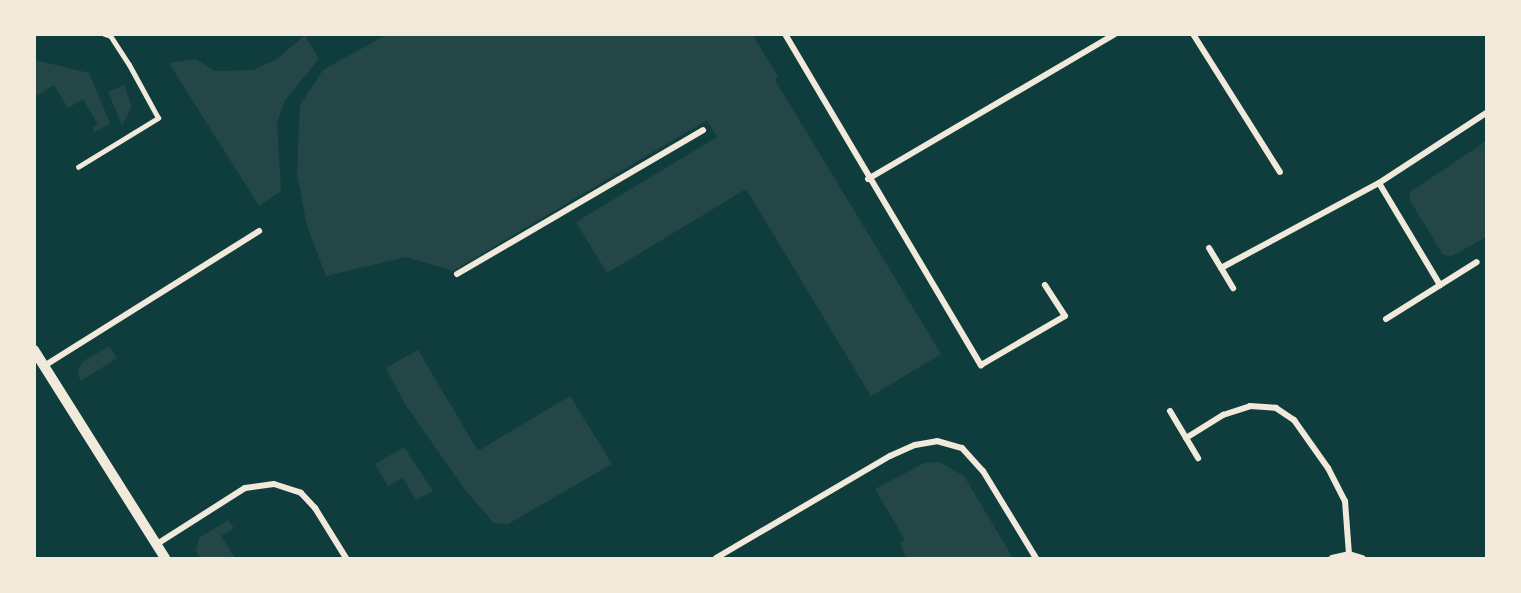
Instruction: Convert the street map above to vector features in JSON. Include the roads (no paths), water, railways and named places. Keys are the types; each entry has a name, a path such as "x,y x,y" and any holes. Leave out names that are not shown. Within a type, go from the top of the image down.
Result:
{"street":[{"path":"785,34 868,178 981,365 1065,316 1045,285"},
{"path":"868,178 1104,36 1115,34"},
{"path":"1193,34 1280,172"},
{"path":"1221,268 1379,183 1486,112"},
{"path":"457,274 702,130"},
{"path":"1379,183 1440,285"},
{"path":"39,369 259,231"},
{"path":"1209,248 1233,288"},
{"path":"1386,319 1477,262"},
{"path":"34,350 39,369 165,558"},
{"path":"1186,438 1223,415 1250,406 1276,408 1294,420 1329,468 1345,501 1349,554"},
{"path":"1170,411 1198,458"},
{"path":"716,558 890,456 915,445 937,441 962,448 983,471 1036,558"},
{"path":"157,544 245,488 274,484 301,493 315,508 346,558"},
{"path":"1332,558 1349,554 1362,558"}],"lane":[{"path":"78,167 158,118 129,65 110,36 104,34"}]}
